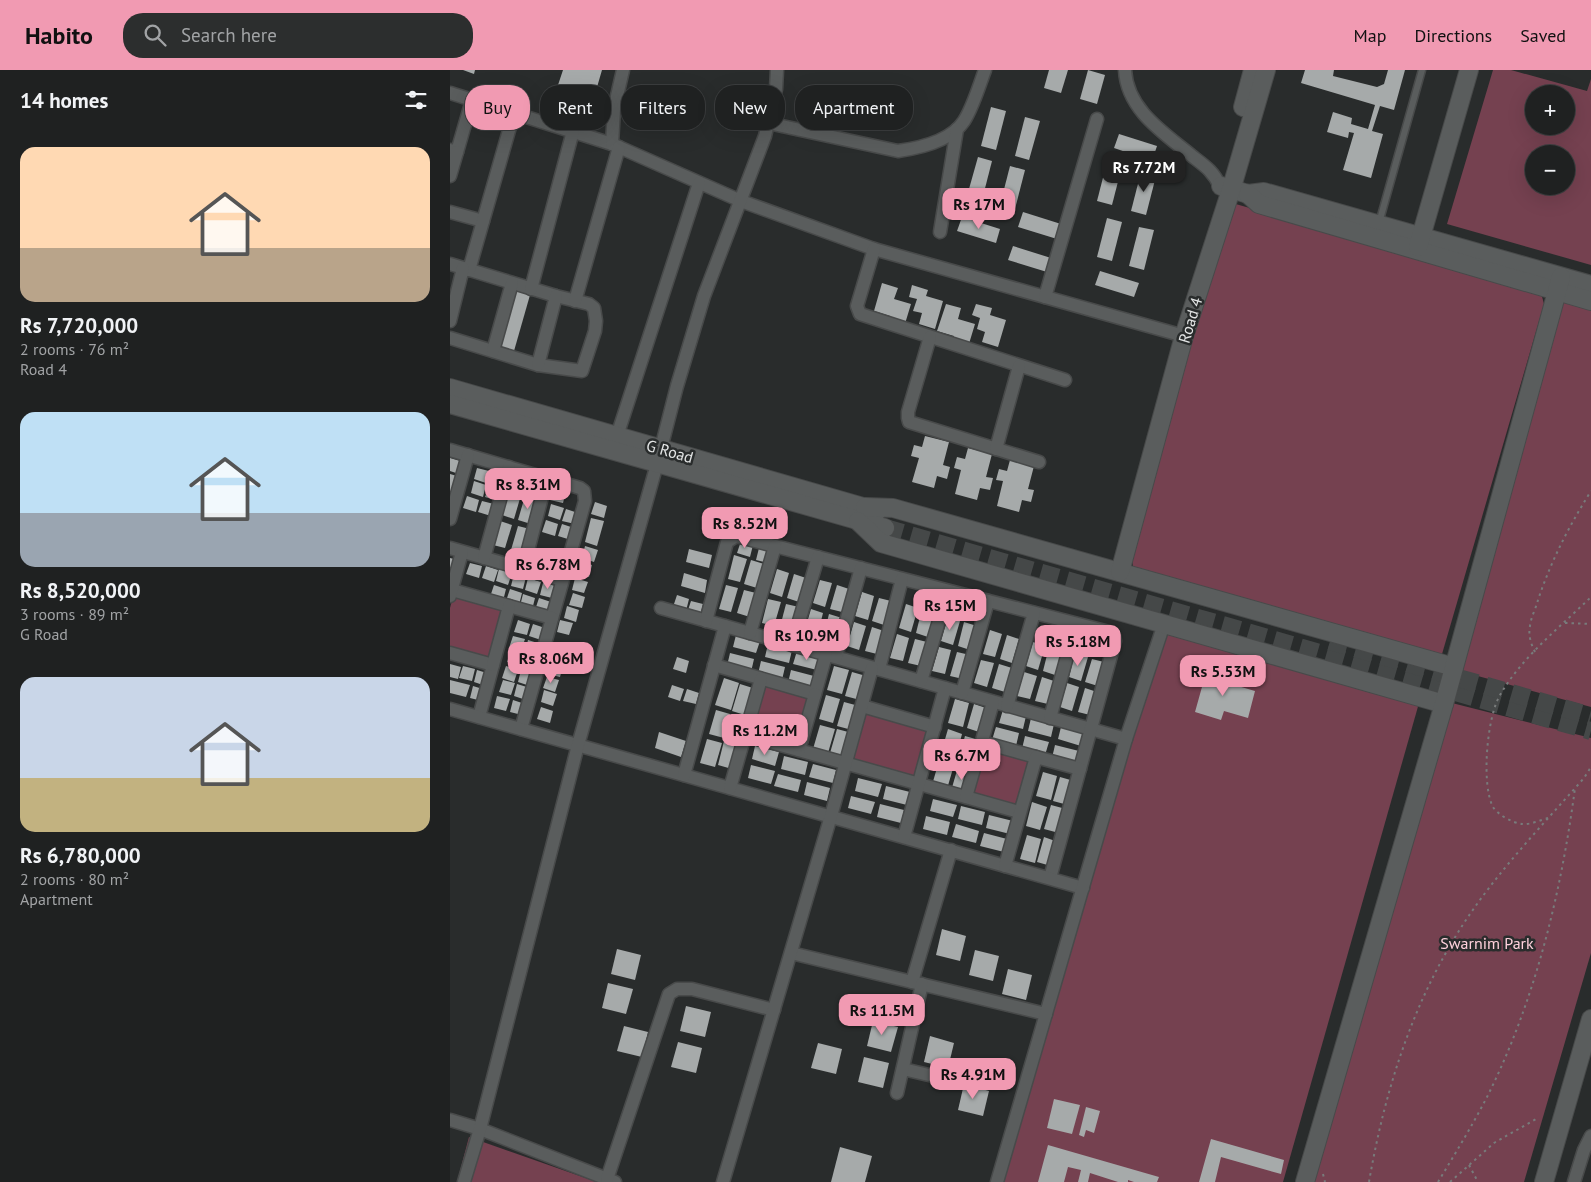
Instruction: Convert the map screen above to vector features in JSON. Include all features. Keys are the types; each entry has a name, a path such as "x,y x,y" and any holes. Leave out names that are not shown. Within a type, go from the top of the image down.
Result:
{"street":[{"path":"575,300 615,146 614,109 623,70"},
{"path":"776,85 777,70"},
{"path":"785,127 898,151 921,147 946,137 965,120 985,70"},
{"path":"1125,70 1130,95 1150,121 1233,190 1258,204 1419,244 1560,284 1591,286"},
{"name":"Road 4","path":"1233,190 1253,70"},
{"name":"Road 4","path":"1114,570 1180,334 1233,190 1266,70"},
{"path":"1419,244 1469,70"},
{"path":"450,93 465,98"},
{"path":"530,118 615,146 741,202 874,249 1180,334"},
{"path":"1046,297 1097,119"},
{"path":"450,176 454,151 465,120"},
{"path":"940,232 957,129"},
{"path":"450,320 483,221 509,130"},
{"path":"464,1182 480,1130 578,745 677,386 704,296 741,202 766,130"},
{"path":"531,289 573,131"},
{"path":"617,436 699,182"},
{"path":"1233,190 1264,192 1378,225 1419,244"},
{"path":"450,212 483,221"},
{"path":"874,249 857,306 864,316 1065,380"},
{"path":"450,264 531,289 589,304 596,313 594,331 582,372 538,365 450,338"},
{"path":"493,351 512,283"},
{"path":"1560,284 1591,301"},
{"path":"1306,1182 1444,704 1560,284"},
{"path":"538,365 556,296"},
{"path":"930,337 908,412 909,422 1039,462"},
{"path":"996,449 1019,366"},
{"name":"G Road","path":"450,388 617,436 659,456"},
{"name":"G Road","path":"450,404 659,456 887,521"},
{"path":"450,450 548,478 584,491 585,501 521,729"},
{"path":"450,519 468,455"},
{"path":"484,558 509,467"},
{"path":"523,569 548,478"},
{"path":"1444,704 881,544 862,514 893,508 1454,667"},
{"path":"706,621 728,542 736,536 1109,632 1114,636 1115,641 1050,878"},
{"path":"750,633 775,546"},
{"path":"552,618 451,593 456,550 562,580"},
{"path":"792,645 818,557"},
{"path":"799,750 815,694 831,656 861,568"},
{"path":"723,1182 862,706 876,669 902,579"},
{"path":"921,681 948,591"},
{"path":"962,693 988,601"},
{"path":"478,717 509,606"},
{"path":"661,608 1126,740"},
{"path":"1007,706 1034,613"},
{"path":"1050,718 1076,624"},
{"path":"997,1182 1126,740 1164,624"},
{"path":"684,775 725,626"},
{"path":"450,653 493,665"},
{"path":"714,665 815,694"},
{"path":"730,788 761,679"},
{"path":"904,837 945,688"},
{"path":"966,797 993,702"},
{"path":"862,706 935,726"},
{"path":"450,709 1083,888"},
{"path":"745,735 1020,812"},
{"path":"982,742 1080,769"},
{"path":"1005,866 1036,757"},
{"path":"897,1093 917,983 950,850"},
{"path":"791,953 1046,1014"},
{"path":"450,1120 611,1180 669,994 677,990 692,989 774,1010"},
{"path":"1544,1182 1591,1019"},
{"path":"902,1069 959,1082"},
{"path":"1574,1182 1584,1150 1591,1136"}],"lane":[{"path":"1378,225 1422,70"}],"path":[{"path":"1535,652 1530,643 1530,626 1541,593 1554,557 1568,528 1591,491"},
{"path":"1549,818 1522,824 1507,818 1494,809 1488,794 1487,745 1499,697 1507,684 1535,652 1591,597"},
{"path":"1565,622 1591,624"},
{"path":"1369,1182 1376,1142 1388,1094 1404,1043 1425,994 1457,934 1490,888 1591,767"},
{"path":"1438,1182 1466,1137 1488,1096 1526,1004 1542,954 1555,901 1568,841 1575,788"},
{"path":"1450,1182 1494,1144 1536,1119"},
{"path":"1469,1165 1478,1182"}],"green space":[{"path":"1493,70 1511,70 1565,85 1525,85 1525,135 1575,135 1575,88 1587,91 1591,79 1591,265 1447,224"},
{"path":"1232,203 1540,289 1544,304 1440,661 1135,580 1130,545"},
{"path":"1563,297 1591,305 1591,707 1456,670"},
{"path":"453,597 505,611 491,660 450,649 450,608"},
{"path":"1168,620 1421,696 1283,1182 1002,1182"},
{"path":"765,684 810,698 796,745 750,730"},
{"name":"Swarnim Park","path":"1448,702 1591,738 1591,953 1524,1182 1314,1182"},
{"path":"867,712 927,730 913,778 853,761"},
{"path":"985,748 1028,761 1014,809 972,797"},
{"path":"469,1137 597,1182 457,1182"}],"building":[{"path":"463,70 475,70 474,74"},
{"path":"563,70 602,70 598,85 558,85"},
{"path":"1049,70 1068,70 1061,93 1044,88"},
{"path":"1088,70 1105,75 1097,104 1080,99"},
{"path":"1305,70 1334,70 1333,76 1377,87 1384,84 1388,70 1405,70 1394,110 1380,106 1372,131 1383,134 1371,178 1343,170 1354,133 1349,132 1348,138 1327,132 1333,112 1352,118 1351,124 1368,129 1375,105 1301,83"},
{"path":"991,107 1006,111 996,150 981,146"},
{"path":"1025,117 1040,121 1029,160 1015,156"},
{"path":"1119,134 1157,146 1152,161 1114,148"},
{"path":"978,157 992,161 982,200 967,196"},
{"path":"1107,162 1122,166 1112,205 1097,201"},
{"path":"1010,166 1025,170 1015,209 1000,205"},
{"path":"1141,172 1156,176 1146,215 1131,211"},
{"path":"1023,212 1061,224 1057,239 1018,227"},
{"path":"962,217 1000,229 996,243 957,231"},
{"path":"1107,218 1122,222 1112,261 1097,257"},
{"path":"1139,227 1154,230 1144,270 1129,266"},
{"path":"1013,246 1051,258 1047,272 1008,260"},
{"path":"1100,271 1139,283 1134,297 1095,285"},
{"path":"882,283 898,288 894,299 911,304 904,327 888,322 890,316 874,311"},
{"path":"912,285 928,290 926,296 943,301 935,329 919,324 922,313 913,311 917,299 909,297"},
{"path":"516,291 530,295 514,351 501,347"},
{"path":"946,304 961,308 958,319 975,324 968,347 952,342 954,336 937,331"},
{"path":"976,304 992,308 990,315 1006,320 998,347 982,342 985,332 977,329 980,318 972,315"},
{"path":"925,436 949,442 943,465 950,467 947,479 937,476 934,488 912,482 919,458 911,456 914,445 922,447"},
{"path":"968,448 992,454 986,477 993,478 990,490 980,488 977,500 955,494 961,470 954,468 957,457 965,459"},
{"path":"450,458 460,461 456,473 450,471"},
{"path":"1010,460 1034,466 1028,489 1034,490 1031,502 1022,500 1019,512 997,506 1003,481 996,480 999,469 1007,471"},
{"path":"477,468 489,471 486,483 474,479"},
{"path":"493,472 505,475 502,487 489,483"},
{"path":"450,474 457,476 450,499"},
{"path":"515,477 528,481 524,493 512,489"},
{"path":"474,481 486,485 483,497 471,493"},
{"path":"531,481 544,485 540,497 528,493"},
{"path":"489,486 501,489 498,501 485,497"},
{"path":"554,488 566,491 563,503 550,500"},
{"path":"509,491 521,495 514,519 502,515"},
{"path":"467,496 479,500 476,512 463,508"},
{"path":"525,496 538,500 531,524 518,520"},
{"path":"482,501 494,504 491,516 478,512"},
{"path":"595,502 607,506 604,518 591,514"},
{"path":"551,504 564,508 560,520 548,516"},
{"path":"566,509 578,513 575,524 562,521"},
{"path":"591,518 604,521 597,546 585,542"},
{"path":"546,520 558,524 555,536 542,532"},
{"path":"500,521 512,525 505,548 493,545"},
{"path":"562,524 574,528 571,540 558,536"},
{"path":"518,526 530,529 524,553 511,550"},
{"path":"741,541 753,545 750,557 737,553"},
{"path":"585,546 598,550 594,562 582,558"},
{"path":"759,548 772,551 768,563 756,560"},
{"path":"689,549 712,555 709,568 686,562"},
{"path":"734,555 747,559 740,582 728,579"},
{"path":"450,558 458,560 454,572 450,570"},
{"path":"751,560 764,564 757,588 744,584"},
{"path":"580,561 592,565 589,577 576,573"},
{"path":"470,563 482,566 479,578 466,574"},
{"path":"486,566 498,570 494,582 482,578"},
{"path":"499,569 512,573 508,585 496,581"},
{"path":"777,569 789,573 782,597 770,593"},
{"path":"684,573 707,580 705,593 681,586"},
{"path":"514,574 526,577 523,589 511,586"},
{"path":"794,574 806,578 799,602 787,598"},
{"path":"528,578 541,582 537,594 525,590"},
{"path":"575,578 588,582 584,593 572,590"},
{"path":"820,580 832,583 825,607 813,603"},
{"path":"543,583 556,586 552,598 540,595"},
{"path":"494,585 506,589 503,601 490,597"},
{"path":"726,585 738,588 731,612 719,609"},
{"path":"837,585 849,589 842,612 830,609"},
{"path":"510,589 522,593 519,605 506,601"},
{"path":"744,590 756,593 750,617 737,613"},
{"path":"862,592 874,596 868,620 855,616"},
{"path":"573,593 585,597 582,608 569,605"},
{"path":"523,594 535,598 532,610 520,606"},
{"path":"677,595 689,599 686,611 673,607"},
{"path":"539,598 551,602 548,614 535,610"},
{"path":"879,598 891,601 884,625 872,621"},
{"path":"768,599 781,602 774,626 762,623"},
{"path":"691,601 703,604 700,616 687,613"},
{"path":"786,604 799,607 792,631 780,627"},
{"path":"906,604 918,608 911,632 899,628"},
{"path":"567,606 579,610 576,622 564,618"},
{"path":"811,609 823,613 817,637 804,633"},
{"path":"922,609 935,613 928,637 916,633"},
{"path":"829,614 842,618 835,642 823,638"},
{"path":"948,617 960,621 953,645 941,641"},
{"path":"518,620 530,624 527,635 514,632"},
{"path":"560,620 573,623 569,635 557,632"},
{"path":"854,622 866,626 859,650 847,646"},
{"path":"964,622 977,626 970,650 958,646"},
{"path":"533,624 545,628 541,640 529,636"},
{"path":"872,627 884,631 877,654 865,651"},
{"path":"990,630 1002,634 995,657 983,654"},
{"path":"897,634 909,638 903,661 890,658"},
{"path":"736,635 760,641 756,653 733,647"},
{"path":"1007,635 1019,639 1012,663 1000,659"},
{"path":"513,636 525,639 521,651 509,648"},
{"path":"915,639 927,642 921,666 908,663"},
{"path":"528,640 541,644 537,655 525,652"},
{"path":"1033,642 1045,646 1038,670 1026,666"},
{"path":"768,644 792,650 789,663 765,657"},
{"path":"939,647 951,650 945,674 932,671"},
{"path":"1049,647 1062,651 1055,675 1043,671"},
{"path":"511,650 523,654 520,666 507,662"},
{"path":"797,651 820,657 817,670 793,664"},
{"path":"957,652 970,655 963,679 950,676"},
{"path":"730,653 754,659 751,672 727,666"},
{"path":"1075,653 1088,657 1081,681 1069,677"},
{"path":"526,655 538,658 534,670 522,667"},
{"path":"677,657 689,661 686,673 673,669"},
{"path":"1092,659 1104,662 1098,686 1085,682"},
{"path":"981,660 994,663 987,687 974,683"},
{"path":"761,661 785,667 782,680 758,674"},
{"path":"551,662 563,666 560,677 548,674"},
{"path":"450,664 461,667 458,679 450,677"},
{"path":"999,664 1012,668 1005,692 992,688"},
{"path":"463,666 475,669 472,681 459,678"},
{"path":"506,666 518,670 514,682 502,678"},
{"path":"834,666 849,670 842,694 827,690"},
{"path":"1207,669 1233,676 1231,684 1255,691 1248,718 1224,711 1221,720 1195,712"},
{"path":"477,670 490,674 486,686 474,682"},
{"path":"521,670 534,674 530,686 518,682"},
{"path":"791,670 814,676 811,689 788,683"},
{"path":"852,672 866,676 860,700 845,696"},
{"path":"1024,672 1037,676 1030,699 1017,696"},
{"path":"547,677 559,680 555,692 543,688"},
{"path":"1042,677 1054,681 1048,704 1035,701"},
{"path":"724,678 739,683 731,710 715,705"},
{"path":"450,680 470,685 466,697 450,693"},
{"path":"503,680 515,683 511,695 499,692"},
{"path":"1067,683 1079,687 1072,711 1060,707"},
{"path":"517,684 530,688 526,700 514,696"},
{"path":"740,684 756,689 748,716 732,711"},
{"path":"672,685 684,689 680,701 668,697"},
{"path":"473,686 486,690 482,701 470,698"},
{"path":"1085,688 1097,692 1090,715 1078,712"},
{"path":"687,689 699,693 696,704 683,701"},
{"path":"544,690 557,694 553,706 541,702"},
{"path":"826,695 840,699 833,723 819,719"},
{"path":"497,696 510,699 506,711 494,708"},
{"path":"955,699 969,703 963,727 948,723"},
{"path":"513,700 525,704 522,715 510,712"},
{"path":"844,702 859,706 852,730 837,726"},
{"path":"974,704 989,709 982,733 967,728"},
{"path":"541,707 553,711 550,723 537,719"},
{"path":"716,710 730,714 724,738 709,734"},
{"path":"1003,710 1026,716 1023,729 999,723"},
{"path":"733,715 748,719 741,743 726,739"},
{"path":"1031,718 1054,724 1051,737 1028,731"},
{"path":"820,725 835,729 828,753 813,749"},
{"path":"996,727 1019,733 1016,746 992,740"},
{"path":"1061,727 1085,733 1081,746 1058,739"},
{"path":"837,729 852,733 845,757 830,753"},
{"path":"948,729 962,734 956,757 941,753"},
{"path":"659,732 686,741 681,757 655,748"},
{"path":"965,736 979,740 973,764 958,760"},
{"path":"1025,736 1049,742 1045,755 1022,749"},
{"path":"707,739 722,743 715,767 700,763"},
{"path":"724,741 739,745 732,769 718,765"},
{"path":"1055,745 1079,751 1076,764 1052,758"},
{"path":"755,746 779,752 775,766 752,759"},
{"path":"784,756 808,762 805,775 781,769"},
{"path":"939,761 954,765 947,789 932,785"},
{"path":"813,764 836,770 833,783 809,777"},
{"path":"751,765 775,771 771,784 748,778"},
{"path":"958,767 972,771 966,795 951,791"},
{"path":"1043,772 1057,776 1051,800 1036,796"},
{"path":"778,774 801,780 798,792 774,786"},
{"path":"1060,777 1074,781 1068,805 1053,801"},
{"path":"858,778 882,784 878,797 855,791"},
{"path":"807,782 830,788 827,801 804,795"},
{"path":"886,786 910,792 907,805 883,799"},
{"path":"851,796 875,802 871,814 848,808"},
{"path":"933,799 957,805 953,817 930,811"},
{"path":"1032,802 1047,807 1040,830 1026,826"},
{"path":"880,804 904,810 901,823 877,817"},
{"path":"1051,805 1066,809 1059,833 1044,829"},
{"path":"961,806 985,812 982,825 958,819"},
{"path":"989,815 1013,821 1010,834 986,828"},
{"path":"926,816 950,822 947,835 923,829"},
{"path":"956,824 979,831 976,843 952,837"},
{"path":"984,833 1007,839 1004,852 980,846"},
{"path":"1027,835 1041,839 1035,863 1020,859"},
{"path":"1044,837 1058,842 1051,866 1037,862"},
{"path":"942,929 966,936 960,961 936,955"},
{"path":"617,949 641,955 635,980 611,974"},
{"path":"975,950 999,956 993,981 969,975"},
{"path":"1008,969 1032,975 1026,1000 1002,994"},
{"path":"608,983 633,989 626,1014 602,1008"},
{"path":"686,1006 711,1012 705,1037 680,1031"},
{"path":"873,1021 898,1027 891,1052 867,1046"},
{"path":"624,1026 648,1032 642,1057 617,1051"},
{"path":"930,1036 954,1043 948,1068 924,1062"},
{"path":"678,1042 702,1048 696,1073 671,1067"},
{"path":"818,1043 842,1049 836,1074 811,1068"},
{"path":"864,1057 889,1063 883,1088 858,1082"},
{"path":"964,1084 989,1091 983,1116 958,1110"},
{"path":"1054,1099 1080,1105 1072,1134 1047,1128"},
{"path":"1086,1107 1100,1111 1094,1133 1086,1130 1084,1137 1079,1135"},
{"path":"1211,1139 1284,1160 1281,1174 1221,1157 1215,1182 1199,1182"},
{"path":"1048,1145 1159,1177 1157,1182 1134,1182 1128,1180 1128,1182 1118,1182 1090,1173 1088,1182 1078,1182 1081,1170 1068,1167 1064,1182 1038,1182"},
{"path":"840,1147 872,1156 865,1182 831,1182"}],"tunnel":[{"path":"885,528 1591,731"},
{"path":"1330,641 1591,716"}]}
